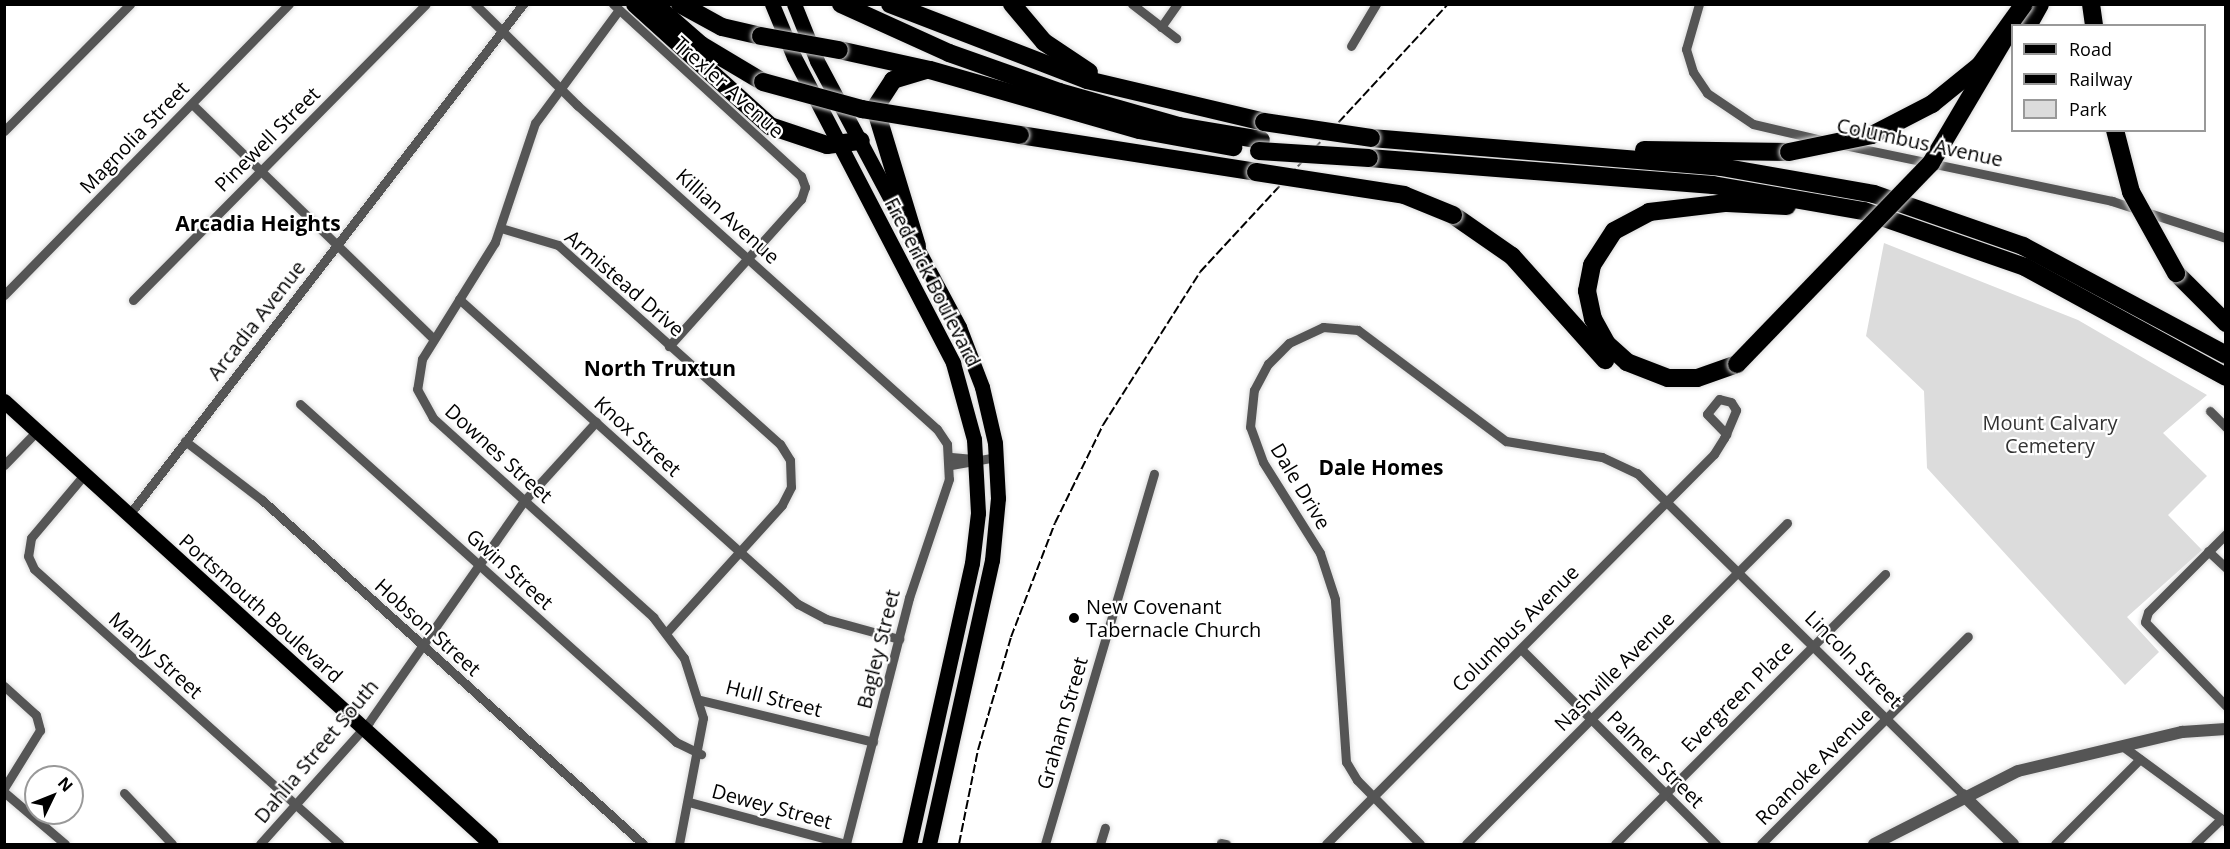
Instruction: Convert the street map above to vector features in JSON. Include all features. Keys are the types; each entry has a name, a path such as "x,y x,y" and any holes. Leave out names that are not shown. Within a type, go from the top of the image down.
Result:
{"highway":[{"path":"654,4 700,45 763,82 862,109 1404,195 1453,216 1512,256 1618,370 1658,386 1683,389 1708,386 1739,368 1914,196 2011,53"},
{"path":"680,4 710,22 761,36 930,70 1118,125 1261,138 1371,138 1789,152 1872,135 1932,104 1980,65 2024,4"},
{"path":"841,4 1059,92 1179,126 1369,158 1713,185 1864,211 2025,267 2226,377"},
{"path":"890,4 1088,81 1261,138"},
{"path":"1012,4 1044,42 1090,73 1261,138"},
{"path":"2014,24 2024,4"},
{"path":"2029,24 2040,4"},
{"path":"2091,4 2094,24"},
{"path":"622,7 770,126 839,146 861,141"},
{"path":"1864,211 1726,203 1662,210 1636,217 1605,242 1590,272 1588,306 1598,331 1616,354 1668,378 1698,378 1739,368 1927,169 2011,29"},
{"path":"917,246 875,108 893,80 930,70"},
{"path":"2116,132 2131,192 2176,273 2226,323"},
{"path":"1371,138 1721,168 1874,194 2023,246 2226,355"}],"main road":[{"name":"Frederick Boulevard","path":"772,4 839,146 953,363 976,459 972,563 909,844"},
{"name":"Frederick Boulevard","path":"794,4 971,356 997,457 992,560 929,844"},
{"name":"Portsmouth Boulevard","path":"4,400 128,516 491,844"}],"street":[{"path":"4,131 130,4"},
{"name":"Magnolia Street","path":"4,295 290,4"},
{"name":"Pinewell Street","path":"134,300 426,4"},
{"name":"Killian Avenue","path":"475,4 559,87 937,429 951,461"},
{"name":"Arcadia Avenue","path":"128,516 523,4"},
{"path":"1132,4 1176,38"},
{"path":"1161,27 1176,4"},
{"path":"1351,46 1376,4"},
{"name":"Columbus Avenue","path":"1699,4 1687,40 1693,72 1719,103 1754,124 2103,199 2226,238"},
{"name":"Downes Street","path":"622,7 559,87 525,144 501,228 418,369 423,405 667,632 684,658 700,700 700,754 679,844"},
{"name":"Trexler Avenue","path":"622,7 801,176 805,187 798,202 747,258"},
{"path":"192,104 434,339"},
{"name":"Armistead Drive","path":"501,228 558,245 780,444 790,460 787,497 667,632"},
{"path":"669,346 747,258"},
{"name":"Knox Street","path":"459,299 740,551"},
{"name":"Dale Drive","path":"1420,844 1350,770 1343,750 1340,635 1326,570 1253,439 1254,390 1278,353 1314,329 1358,330 1497,436 1531,449 1616,461 1668,501"},
{"name":"Gwin Street","path":"300,404 676,742 700,754"},
{"path":"2210,411 2226,427"},
{"name":"Dahlia Street South","path":"260,844 364,729 524,501 596,422"},
{"path":"4,465 37,431"},
{"name":"Columbus Avenue","path":"1326,844 1668,501 1726,434"},
{"name":"Hobson Street","path":"185,441 242,483 643,844"},
{"path":"951,461 997,457"},
{"name":"Bagley Street","path":"846,844 899,639 951,461"},
{"name":"Graham Street","path":"1046,844 1154,474"},
{"name":"Manly Street","path":"84,475 31,538 28,556 34,569 339,844"},
{"name":"Lincoln Street","path":"1668,501 2013,844"},
{"name":"Nashville Avenue","path":"1466,844 1787,523"},
{"path":"2226,534 2145,622 2226,706"},
{"path":"740,551 813,613 899,639"},
{"path":"2208,551 2226,568"},
{"name":"Evergreen Place","path":"1615,844 1885,574"},
{"name":"Roanoke Avenue","path":"1761,844 1968,636"},
{"name":"Palmer Street","path":"1521,649 1716,844"},
{"path":"5,686 36,715 40,730 4,790 64,844"},
{"name":"Hull Street","path":"700,700 873,742"},
{"path":"1874,844 1963,795 2018,771 2121,745 2226,729"},
{"path":"2121,745 2223,820 2195,844"},
{"path":"2055,844 2140,759"},
{"path":"124,793 172,844"},
{"name":"Dewey Street","path":"689,802 846,844"},
{"path":"1100,844 1105,828"}],"green space":[{"name":"Mount Calvary Cemetery","path":"1884,243 2078,320 2207,395 2163,433 2207,476 2168,515 2202,550 2127,617 2159,652 2125,685 1927,468 1924,391 1866,336"}],"railway":[{"path":"959,844 978,750 1011,637 1055,523 1103,425 1200,272 1448,4"}],"place":[{"name":"New Covenant Tabernacle Church","path":"1074,618"}],"district":[{"name":"Arcadia Heights","path":"258,223"},
{"name":"North Truxtun","path":"660,368"},
{"name":"Dale Homes","path":"1381,467"}]}
